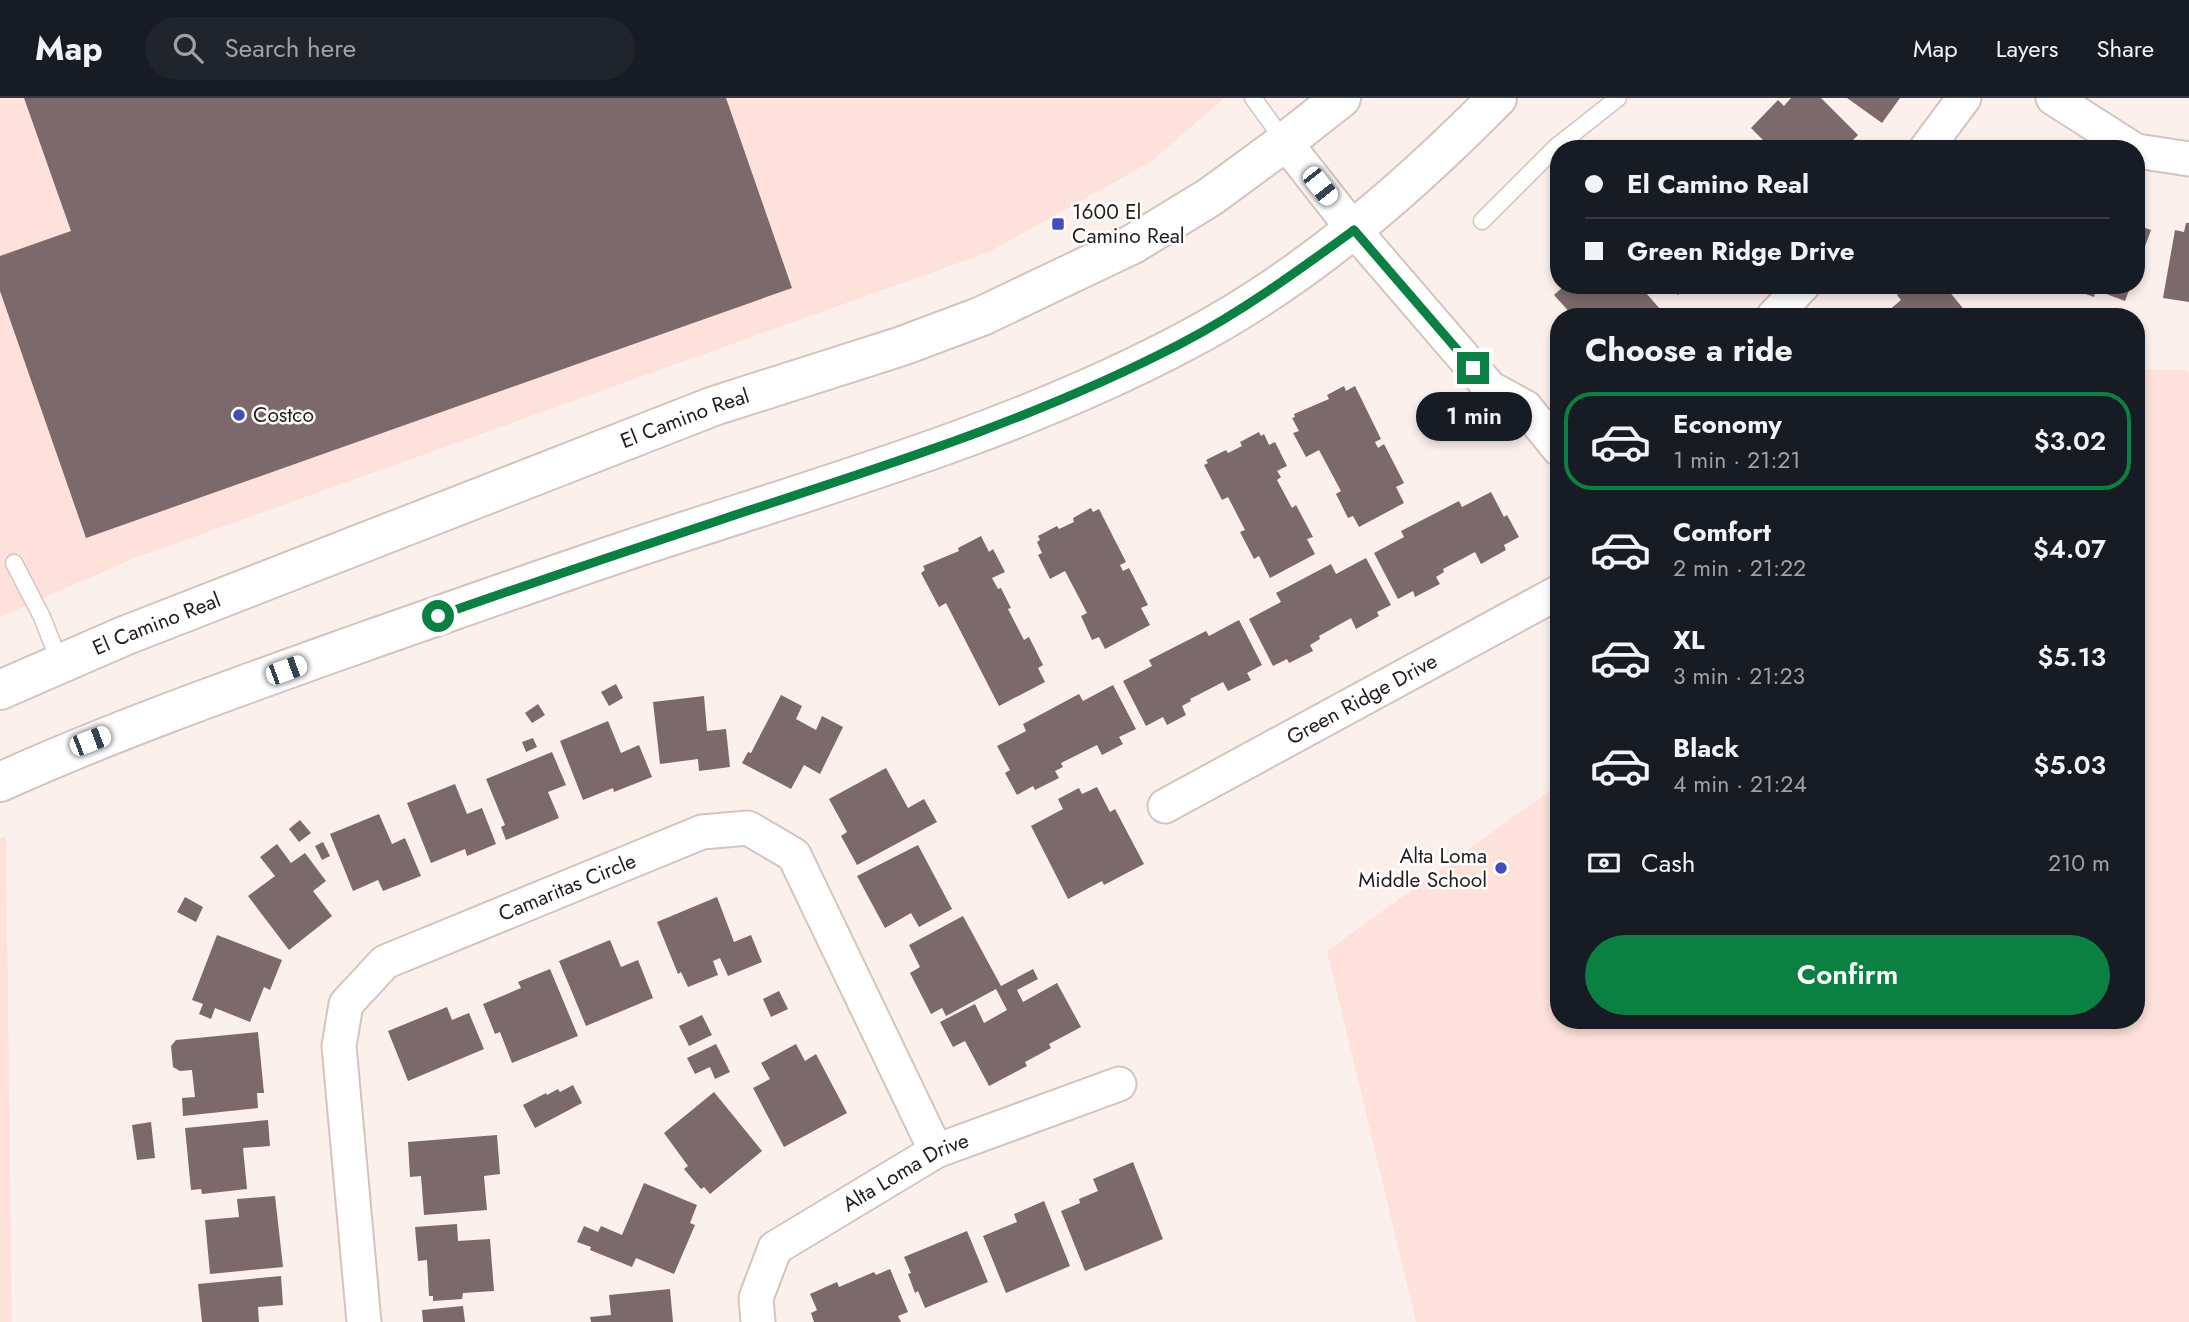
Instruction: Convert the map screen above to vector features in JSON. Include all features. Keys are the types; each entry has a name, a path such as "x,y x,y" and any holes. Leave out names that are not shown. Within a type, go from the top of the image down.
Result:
{"main road":[{"name":"El Camino Real","path":"0,690 124,636 714,406 902,346 982,316 1133,244 1210,197 1340,98"},
{"path":"0,782 90,741 185,705 589,563 931,451 1021,418 1184,342 1275,287 1354,230 1437,158 1497,98"}],"street":[{"path":"1933,140 1964,98"},
{"path":"2053,98 2119,140"},
{"path":"1285,142 1354,230 1490,388 1525,407 1550,438"},
{"path":"2145,152 2189,159"},
{"path":"1781,308 1795,294"},
{"name":"Green Ridge Drive","path":"1165,806 1550,597"},
{"name":"Camaritas Circle","path":"364,1322 340,1046 346,1004 384,962 702,832 748,828 794,855 936,1151"},
{"name":"Alta Loma Drive","path":"758,1322 756,1298 775,1248 936,1151 1119,1084"}],"lane":[{"path":"1253,98 1285,142"},
{"path":"1565,140 1618,98"},
{"path":"1482,221 1550,153"},
{"path":"14,563 42,617 60,663"}],"shaded area":[{"name":"Costco","path":"0,98 1224,98 1152,161 989,252 135,558 0,617"},
{"name":"Alta Loma Middle School","path":"2145,369 2185,370 2189,373 2189,1322 1416,1322 1327,951 1550,790 1550,1029 2145,1029"},
{"path":"6,836 12,1322 0,1322 0,838"}],"building":[{"name":"Costco","path":"24,98 726,98 792,288 86,538 0,291 0,256 71,231"},
{"path":"1791,98 1821,98 1858,135 1853,140 1763,140 1751,128 1778,100 1784,106"},
{"path":"1847,98 1900,98 1882,123"},
{"path":"2186,223 2189,223 2189,302 2163,298 2175,230 2184,232"},
{"path":"2145,228 2151,230 2145,246"},
{"path":"1647,294 1659,308 1566,308 1554,295"},
{"path":"1951,294 1963,308 1892,308 1901,300 1897,295"},
{"path":"2107,294 2128,294 2125,301"},
{"path":"1344,386 1346,391 1355,386 1381,439 1375,442 1378,448 1384,444 1404,483 1396,487 1404,503 1359,527 1353,516 1348,518 1336,494 1341,491 1319,450 1306,457 1293,433 1299,431 1292,418 1295,417 1294,414 1329,399 1327,395"},
{"path":"1259,432 1261,436 1264,434 1269,445 1275,442 1287,466 1277,471 1281,477 1277,480 1292,508 1296,505 1313,537 1307,539 1315,554 1270,578 1259,556 1254,559 1240,532 1245,530 1228,497 1222,500 1204,465 1208,463 1206,460 1226,450 1228,453 1242,446 1240,442"},
{"path":"1491,492 1504,517 1507,515 1519,537 1504,545 1506,550 1481,564 1475,552 1443,569 1444,572 1436,577 1440,584 1415,597 1413,591 1398,599 1374,553 1404,537 1401,531 1459,501 1462,507"},
{"path":"1091,508 1093,512 1099,509 1126,562 1120,565 1123,571 1129,568 1148,605 1141,608 1150,625 1105,649 1099,637 1092,640 1081,616 1087,613 1065,571 1050,579 1038,555 1042,553 1037,542 1040,540 1038,536 1057,526 1059,529 1074,522 1073,518"},
{"path":"981,536 989,552 993,549 1005,572 992,578 998,589 1001,588 1024,640 1029,637 1043,665 1038,668 1045,682 999,706 946,603 939,607 921,573 925,570 923,566 959,551 958,548"},
{"path":"1366,558 1391,605 1377,612 1379,616 1356,629 1351,618 1319,636 1320,639 1310,645 1313,651 1289,663 1287,659 1273,666 1249,619 1281,602 1276,593 1331,564 1336,574"},
{"path":"1239,620 1262,665 1247,673 1251,680 1228,691 1223,682 1182,706 1186,715 1167,725 1163,717 1146,726 1123,681 1152,666 1149,660 1206,631 1209,636"},
{"path":"616,684 623,698 609,706 601,692"},
{"path":"1113,685 1136,729 1119,737 1123,744 1102,755 1097,745 1061,763 1063,767 1055,771 1059,778 1035,790 1033,786 1017,795 1005,773 1010,770 997,746 1026,731 1023,724 1079,694 1083,701"},
{"path":"781,695 802,706 796,719 816,730 822,716 843,727 820,774 804,765 791,789 742,763 748,752 751,753"},
{"path":"704,696 707,731 726,729 730,767 699,771 698,759 660,764 653,702"},
{"path":"538,704 545,715 532,723 525,713"},
{"path":"608,721 621,753 639,745 652,777 614,792 613,788 583,800 560,741"},
{"path":"533,738 537,747 526,752 522,742"},
{"path":"552,752 566,785 548,792 559,818 506,840 501,827 505,825 486,779"},
{"path":"886,768 908,808 924,799 937,822 857,865 841,836 847,832 829,799"},
{"path":"455,784 467,814 482,808 496,844 467,856 465,849 431,863 407,803"},
{"path":"1097,787 1110,812 1115,809 1144,864 1104,885 1102,881 1068,899 1031,826 1063,809 1058,799 1079,788 1082,794"},
{"path":"379,814 392,844 405,838 421,876 383,891 378,880 353,891 330,834"},
{"path":"300,820 311,833 299,842 289,829"},
{"path":"323,842 330,856 322,860 315,846"},
{"path":"277,844 291,863 305,853 326,881 313,891 332,916 289,950 248,896 275,876 260,857"},
{"path":"918,845 952,909 919,927 911,913 885,928 857,876"},
{"path":"185,897 203,907 196,922 177,912"},
{"path":"717,897 734,942 751,935 762,962 728,976 720,958 713,961 718,975 688,987 681,972 678,974 657,922"},
{"path":"963,916 1001,986 1033,969 1038,979 1017,990 1023,1002 1057,983 1081,1027 1049,1044 1051,1048 1025,1062 1027,1066 989,1086 965,1041 953,1047 940,1022 975,1004 984,1023 1007,1010 996,989 946,1016 942,1008 931,1014 910,973 920,967 909,945"},
{"path":"217,935 282,960 270,990 264,987 250,1022 215,1008 211,1019 199,1014 203,1004 192,1000"},
{"path":"610,940 621,967 638,960 653,998 586,1026 559,961"},
{"path":"550,969 578,1036 512,1063 500,1032 495,1034 483,1004 521,988 518,982"},
{"path":"779,991 788,1009 771,1017 763,999"},
{"path":"447,1007 452,1020 469,1013 484,1049 408,1081 388,1031"},
{"path":"702,1015 712,1035 689,1046 679,1026"},
{"path":"258,1032 264,1093 257,1093 258,1108 183,1116 182,1098 195,1097 192,1070 180,1071 173,1067 171,1046 176,1040"},
{"path":"716,1044 730,1072 715,1079 710,1067 695,1074 687,1058"},
{"path":"796,1044 805,1061 816,1054 847,1113 784,1147 753,1088 770,1079 761,1063"},
{"path":"573,1085 582,1103 535,1128 523,1105 546,1093 547,1095 558,1089 560,1092"},
{"path":"714,1092 762,1151 710,1194 704,1187 701,1189 684,1169 688,1166 664,1133"},
{"path":"268,1120 270,1146 243,1148 247,1189 202,1194 201,1189 191,1190 185,1128"},
{"path":"151,1122 155,1158 137,1160 132,1125"},
{"path":"497,1135 500,1174 484,1176 487,1210 424,1215 421,1176 410,1177 408,1142"},
{"path":"1133,1162 1163,1239 1085,1271 1061,1211 1098,1191 1093,1179"},
{"path":"644,1183 697,1205 690,1223 695,1225 674,1274 636,1258 632,1267 577,1242 584,1226 598,1232 601,1226 622,1235"},
{"path":"275,1196 283,1267 210,1274 205,1220 239,1217 237,1199"},
{"path":"1044,1201 1070,1266 1006,1293 983,1236 1017,1222 1014,1214"},
{"path":"457,1224 458,1241 490,1239 494,1291 463,1293 462,1299 433,1301 433,1296 429,1296 427,1260 418,1261 415,1227"},
{"path":"967,1231 988,1282 925,1308 918,1291 915,1293 904,1257"},
{"path":"890,1269 908,1312 898,1316 901,1322 814,1322 811,1313 817,1310 810,1294 837,1282 839,1287 874,1272 876,1275"},
{"path":"281,1276 283,1305 258,1307 259,1322 202,1322 198,1284"},
{"path":"670,1289 673,1322 591,1322 590,1317 611,1315 609,1295"},
{"path":"463,1306 465,1322 423,1322 422,1310"}],"place":[{"name":"1600 El Camino Real","path":"1058,224"},
{"name":"Costco","path":"239,415"},
{"name":"Alta Loma Middle School","path":"1501,868"}],"route":[{"path":"438,616 589,563 931,451 1021,418 1184,342 1275,287 1354,230 1473,368"}]}
